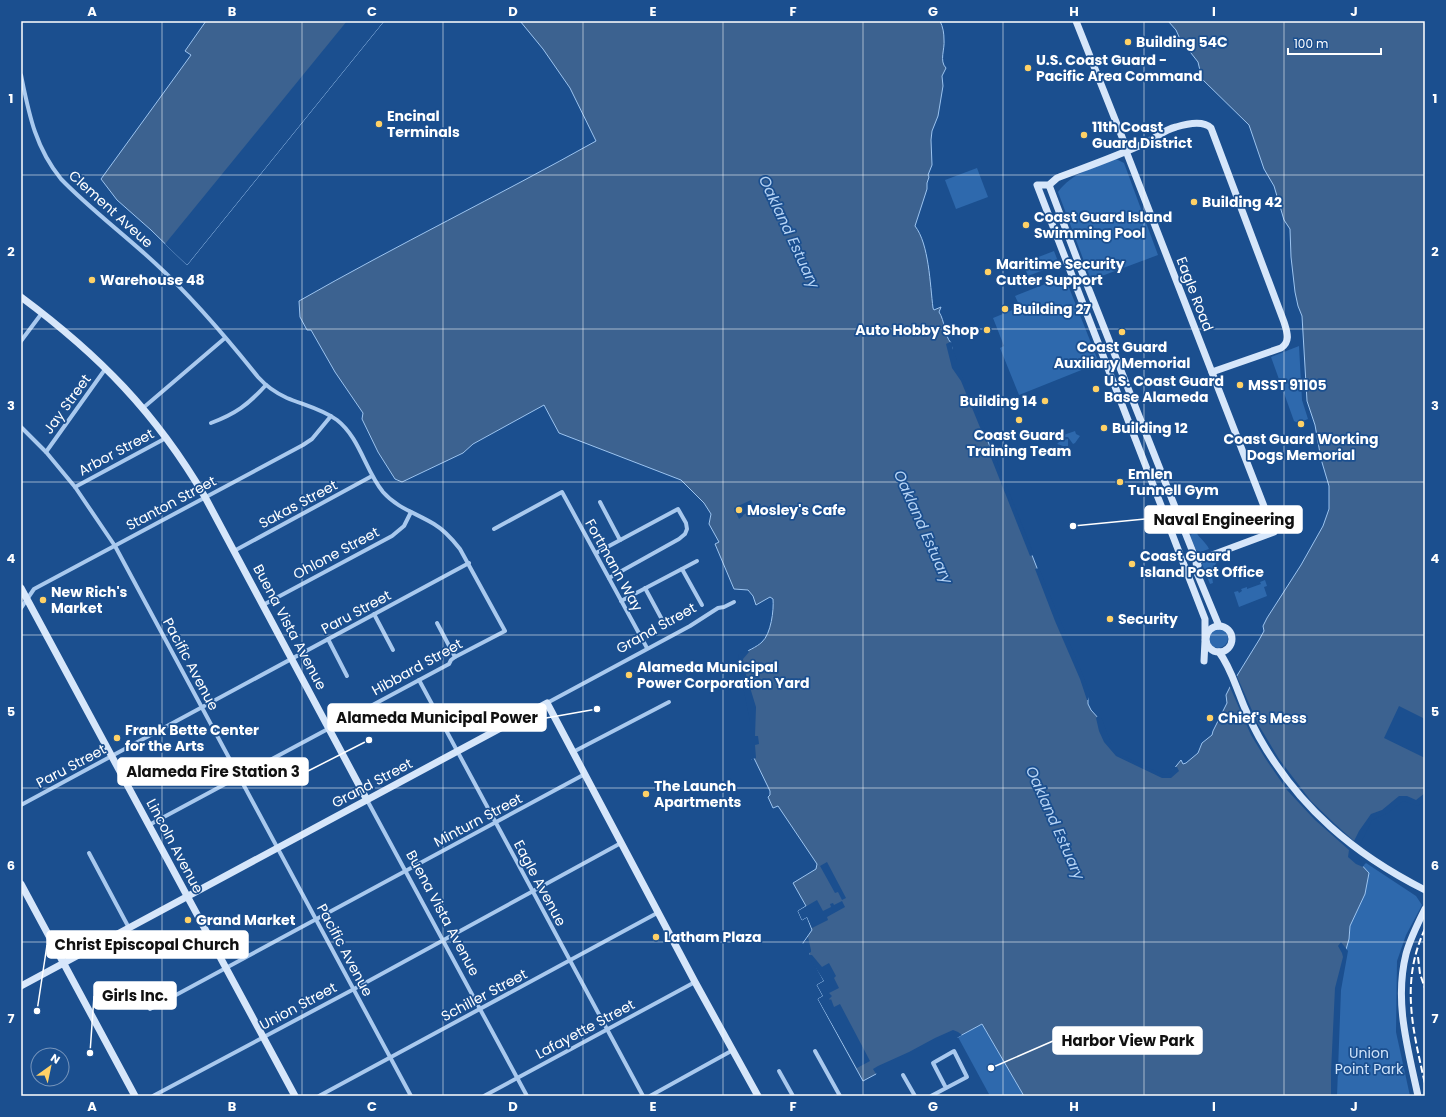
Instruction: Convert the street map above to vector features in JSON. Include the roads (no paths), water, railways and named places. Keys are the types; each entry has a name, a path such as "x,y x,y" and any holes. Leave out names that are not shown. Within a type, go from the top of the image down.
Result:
{"street":[{"name":"Eagle Road","path":"1076,21 1274,532 1196,561"},
{"name":"Clement Aveue","path":"21,75 34,134 50,166 72,190 157,264 185,291 204,311 266,386 286,398 317,409 331,416 347,430 372,476 392,501 435,524 460,549 505,631"},
{"path":"1212,372 1281,348 1287,342 1288,338 1284,322 1211,128 1207,124 1200,123 1176,127 1161,133 1146,143 1057,178 1049,185 1037,185 1205,619 1204,661 1211,653 1227,650 1230,647"},
{"path":"1049,185 1221,626"},
{"name":"Buena Vista Avenue","path":"21,297 67,332 106,368 143,408 181,457 205,497 526,1096"},
{"path":"21,341 42,313"},
{"path":"143,408 225,338"},
{"name":"Jay Street","path":"46,452 106,368"},
{"path":"211,423 225,418 244,407 266,386"},
{"name":"Stanton Street","path":"21,608 34,589 308,442 331,416"},
{"name":"Pacific Avenue","path":"21,427 46,452 75,487 115,546 411,1096"},
{"name":"Arbor Street","path":"75,487 166,437"},
{"name":"Sakas Street","path":"234,551 372,476"},
{"name":"Fortmann Way","path":"494,529 562,492 647,648"},
{"path":"600,502 620,540"},
{"path":"596,553 678,509 686,523 687,529 685,534 679,539 609,578"},
{"name":"Ohlone Street","path":"263,605 392,536 404,526 411,512"},
{"path":"622,601 697,561"},
{"name":"Paru Street","path":"21,805 469,563"},
{"path":"682,569 702,605"},
{"name":"Lincoln Avenue","path":"21,588 295,1096"},
{"path":"645,588 665,625"},
{"name":"Grand Street","path":"21,986 690,626 718,608 734,602"},
{"path":"374,614 393,650"},
{"path":"437,623 455,658"},
{"path":"1226,661 1232,643 1231,635 1226,628 1215,626 1208,631 1205,639 1206,643 1210,649 1218,652 1226,661 1260,738 1284,775 1304,800 1328,825 1360,852 1377,864 1425,890"},
{"name":"Hibbard Street","path":"149,825 449,664 451,660 505,631"},
{"path":"328,639 348,676"},
{"name":"Eagle Avenue","path":"419,680 643,1096"},
{"path":"573,752 669,702"},
{"path":"547,703 695,982 758,1096"},
{"name":"Minturn Street","path":"150,1009 585,774"},
{"name":"Union Street","path":"153,1096 354,989 621,843"},
{"path":"89,853 129,928"},
{"path":"21,884 135,1096"},
{"path":"1418,1096 1404,1030 1401,988 1406,954 1411,938 1425,909"},
{"name":"Schiller Street","path":"319,1096 659,912"},
{"name":"Lafayette Street","path":"484,1096 695,982"},
{"path":"650,1096 733,1050"},
{"path":"815,1051 840,1096"},
{"path":"931,1096 939,1094 946,1088 967,1076 954,1051 933,1063 946,1088"},
{"path":"779,1071 793,1096"},
{"path":"903,1075 915,1096"}],"water":[{"path":"206,21 384,21 187,265 117,200 101,179 191,55 185,51"},
{"name":"Oakland Estuary","path":"520,21 940,21 944,35 943,62 946,68 942,76 943,86 938,116 932,131 932,165 928,175 927,189 915,226 920,234 926,254 933,308 934,310 941,307 939,312 947,336 951,343 955,368 963,382 987,439 1037,568 1085,685 1088,695 1088,704 1100,720 1109,744 1122,757 1164,777 1173,774 1173,770 1181,760 1183,764 1186,763 1198,753 1202,743 1212,735 1227,703 1226,695 1230,687 1264,631 1263,626 1267,618 1301,565 1323,526 1329,509 1329,486 1321,459 1315,425 1307,401 1302,316 1295,292 1291,257 1290,229 1284,220 1274,186 1264,169 1249,125 1202,79 1198,62 1168,21 1425,21 1425,798 1417,804 1402,799 1371,819 1358,846 1358,861 1369,873 1365,894 1350,926 1349,939 1345,953 1339,990 1335,1096 1024,1096 982,1024 958,1037 949,1036 879,1071 863,1081 818,999 823,996 817,985 824,981 803,943 812,930 807,917 802,920 798,911 806,906 793,883 816,869 817,864 778,806 773,808 768,797 770,795 770,791 754,758 751,759 752,722 740,655 757,646 762,642 768,633 773,609 773,599 770,597 756,605 753,596 748,590 734,589 715,544 719,542 709,524 711,514 704,503 681,480 559,433 544,405 473,444 463,453 402,482 395,479 378,452 362,419 363,413 335,372 311,330 307,330 300,317 299,301 596,141 570,88 543,49"}],"railway":[{"path":"1425,929 1417,949 1411,987 1413,1025 1425,1084"},
{"path":"1418,957 1420,974 1425,988"}],"place":[{"name":"Building 54C","path":"1128,42"},
{"name":"U.S. Coast Guard - Pacific Area Command","path":"1028,68"},
{"name":"Encinal Terminals","path":"379,124"},
{"name":"11th Coast Guard District","path":"1084,135"},
{"name":"Building 42","path":"1194,202"},
{"name":"Coast Guard Island Swimming Pool","path":"1026,225"},
{"name":"Maritime Security Cutter Support","path":"988,272"},
{"name":"Warehouse 48","path":"92,280"},
{"name":"Building 27","path":"1005,309"},
{"name":"Auto Hobby Shop","path":"987,330"},
{"name":"Coast Guard Auxiliary Memorial","path":"1122,332"},
{"name":"MSST 91105","path":"1240,385"},
{"name":"U.S. Coast Guard Base Alameda","path":"1096,389"},
{"name":"Building 14","path":"1045,401"},
{"name":"Coast Guard Training Team","path":"1019,420"},
{"name":"Coast Guard Working Dogs Memorial","path":"1301,424"},
{"name":"Building 12","path":"1104,428"},
{"name":"Emlen Tunnell Gym","path":"1120,482"},
{"name":"Mosley's Cafe","path":"739,510"},
{"name":"Naval Engineering","path":"1073,526"},
{"name":"Coast Guard Island Post Office","path":"1132,564"},
{"name":"New Rich's Market","path":"43,600"},
{"name":"Security","path":"1110,619"},
{"name":"Alameda Municipal Power Corporation Yard","path":"629,675"},
{"name":"Alameda Municipal Power","path":"597,709"},
{"name":"Chief's Mess","path":"1210,718"},
{"name":"Frank Bette Center for the Arts","path":"117,738"},
{"name":"Alameda Fire Station 3","path":"369,740"},
{"name":"The Launch Apartments","path":"646,794"},
{"name":"Grand Market","path":"188,920"},
{"name":"Latham Plaza","path":"656,937"},
{"name":"Christ Episcopal Church","path":"37,1011"},
{"name":"Girls Inc.","path":"90,1053"},
{"name":"Harbor View Park","path":"991,1068"}],"park label":[{"name":"Union Point Park","path":"1369,1062"}]}
